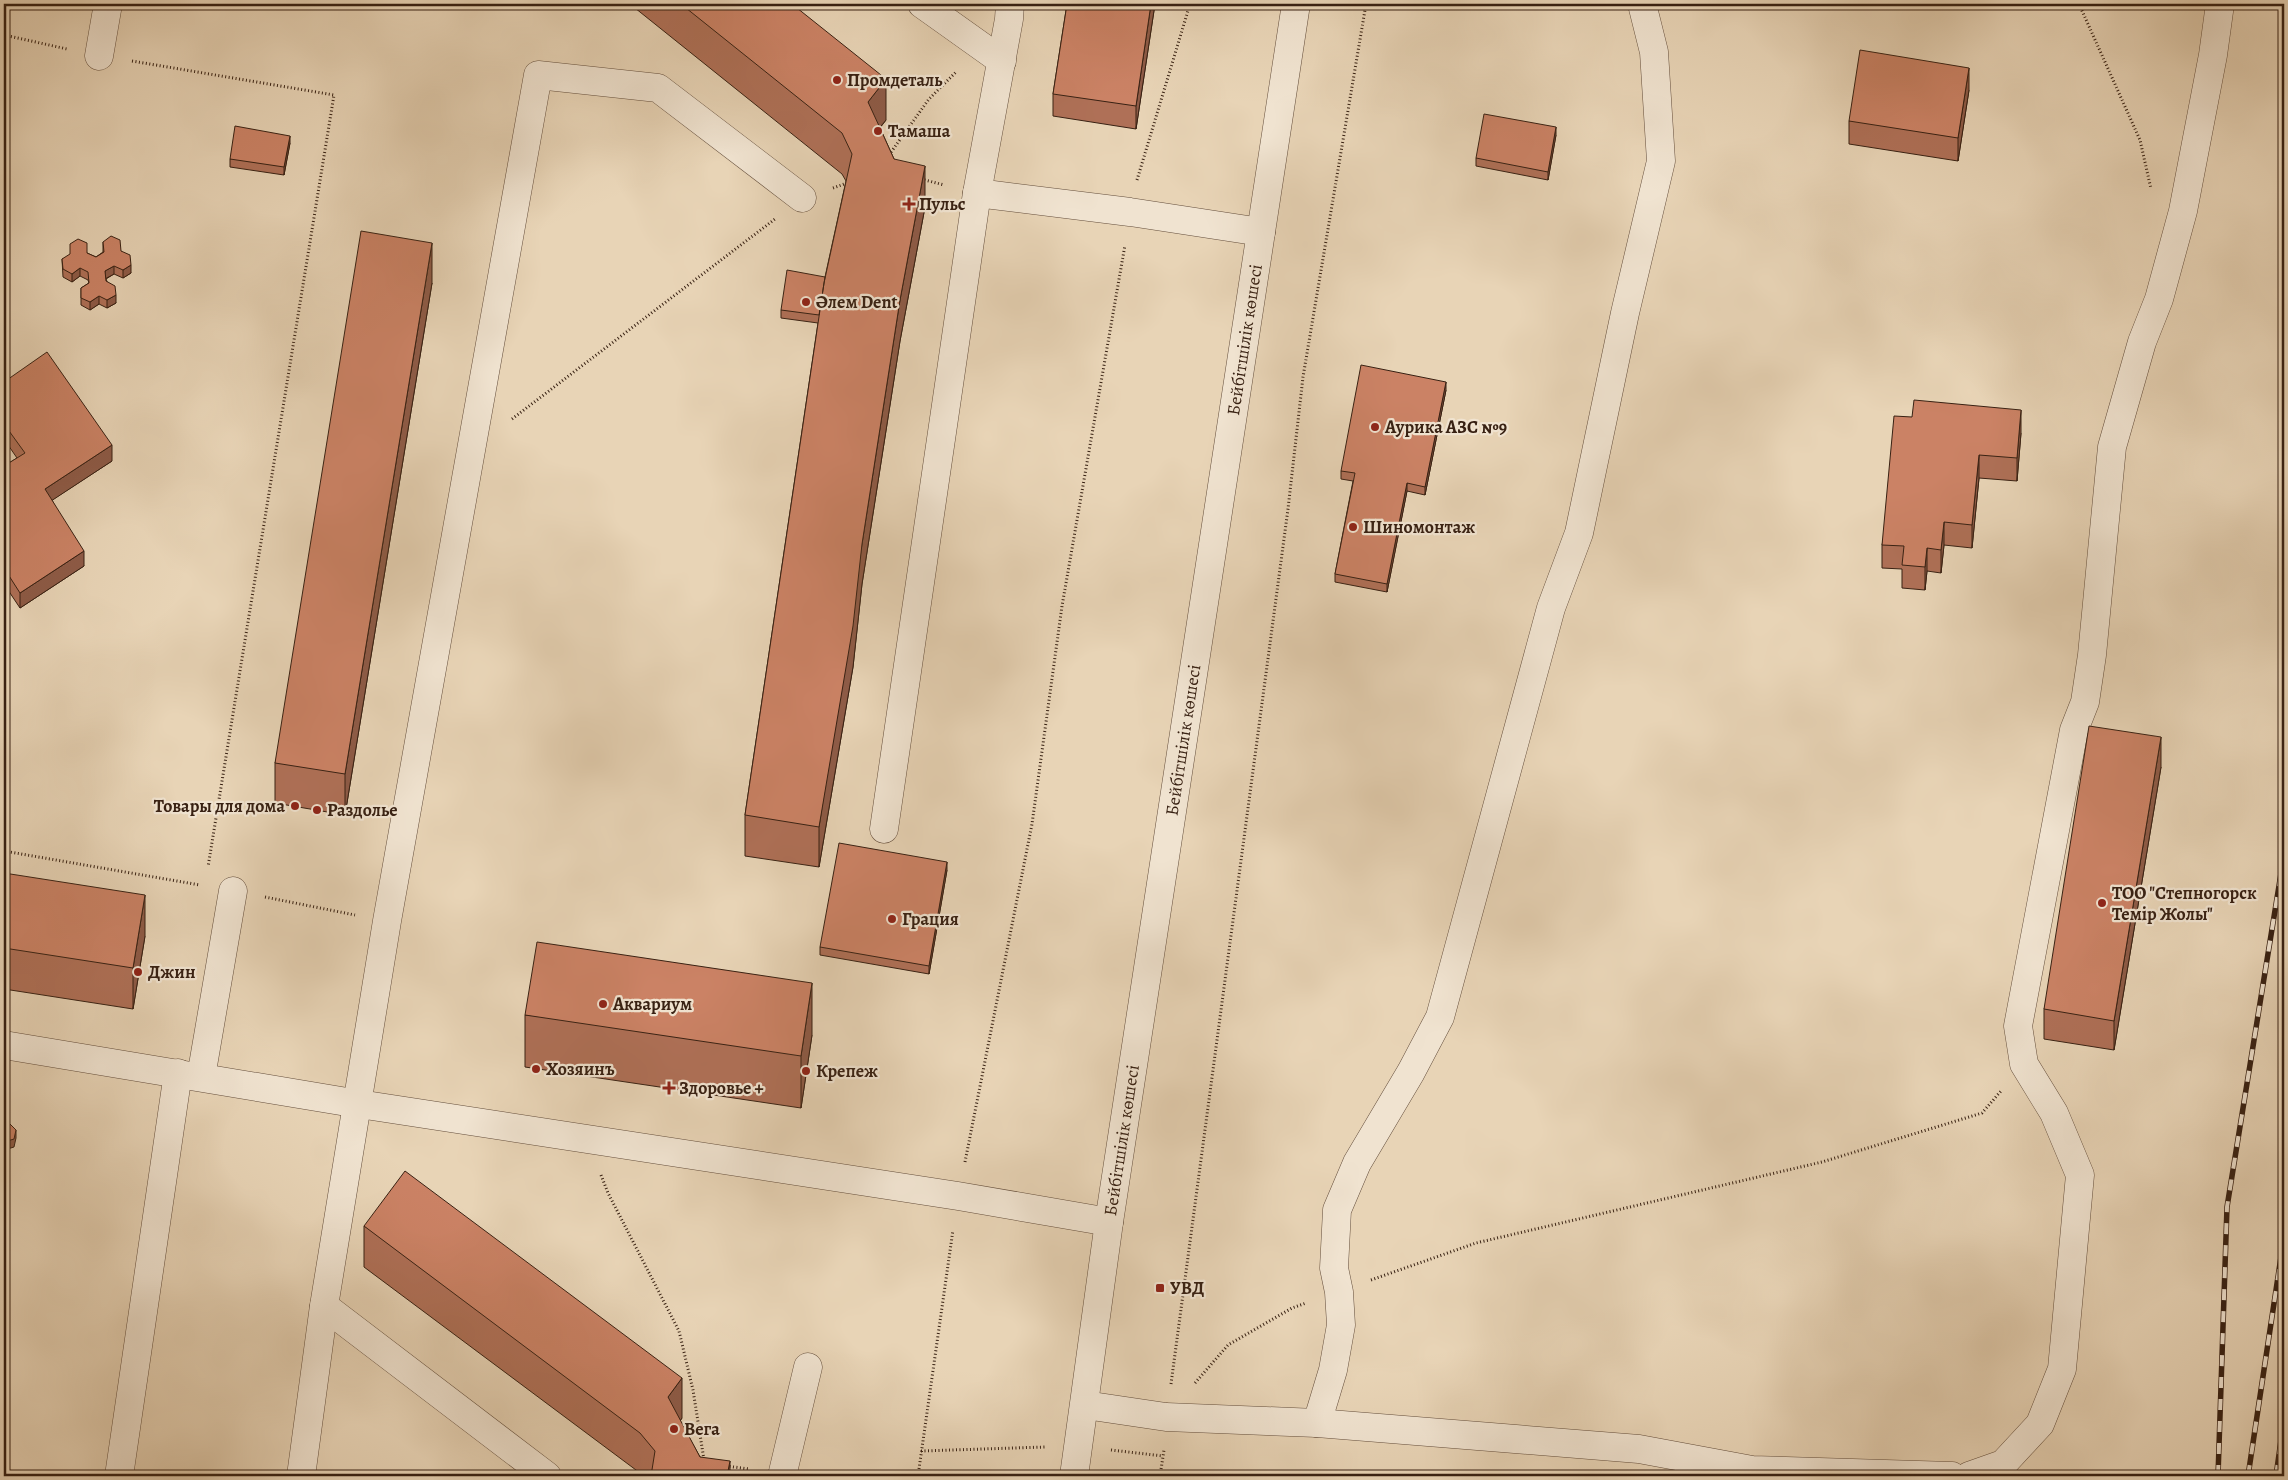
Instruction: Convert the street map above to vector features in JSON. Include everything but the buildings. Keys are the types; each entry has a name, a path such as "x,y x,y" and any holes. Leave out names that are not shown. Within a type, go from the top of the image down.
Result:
{"street":[{"path":"99,56 108,4"},
{"path":"922,4 992,54"},
{"path":"884,829 977,193 992,54 1010,4"},
{"name":"Бейбітшілік көшесі","path":"1074,1476 1109,1222 1296,4"},
{"path":"1317,1424 1335,1361 1340,1325 1339,1292 1334,1268 1338,1210 1357,1163 1411,1072 1440,1017 1551,608 1579,533 1625,313 1661,161 1654,52 1642,4"},
{"path":"1969,1476 2003,1464 2040,1424 2062,1369 2080,1175 2054,1113 2024,1064 2018,1026 2074,730 2085,702 2092,654 2112,447 2142,342 2158,298 2182,211 2213,55 2220,4"},
{"path":"301,1476 324,1306 388,921 538,74 658,88 802,198"},
{"path":"977,193 1130,212 1261,232"},
{"path":"119,1476 189,1075 233,891"},
{"path":"4,1045 359,1104 958,1196 1109,1222"},
{"path":"324,1306 547,1476"},
{"path":"782,1474 808,1367"},
{"path":"1085,1405 1166,1417 1317,1424 1640,1449 1752,1470 1952,1476"}],"path":[{"path":"918,1476 958,1196 1032,824 1062,606 1130,212 1136,183 1190,4"},
{"path":"1160,1476 1166,1417 1288,509 1303,377 1366,4"},
{"path":"2079,4 2140,140 2152,194"},
{"path":"4,35 99,56 334,95 205,886"},
{"path":"885,160 929,99 992,54"},
{"path":"915,177 977,193"},
{"path":"470,450 802,198 847,184"},
{"path":"4,851 233,891 388,921"},
{"path":"1166,1417 1228,1345 1292,1308 1476,1244 1822,1162 1982,1113"},
{"path":"586,1139 608,1193 679,1331 693,1390 705,1464 697,1463"},
{"path":"724,1466 782,1474"}],"railway":[{"path":"2218,1476 2227,1207 2284,855"},
{"path":"2248,1476 2284,1237"},
{"path":"2276,1476 2284,1419"}],"place":[{"name":"Промдеталь","path":"837,80"},
{"name":"Тамаша","path":"878,131"},
{"name":"Пульс","path":"909,204"},
{"name":"Әлем Dent","path":"806,302"},
{"name":"Аурика АЗС №9","path":"1375,427"},
{"name":"Шиномонтаж","path":"1353,527"},
{"name":"Товары для дома","path":"295,806"},
{"name":"Раздолье","path":"317,810"},
{"name":"ТОО \"Степногорск Темiр Жолы\"","path":"2102,903"},
{"name":"Грация","path":"892,919"},
{"name":"Джин","path":"138,972"},
{"name":"Аквариум","path":"603,1004"},
{"name":"Хозяинъ","path":"536,1069"},
{"name":"Крепеж","path":"806,1071"},
{"name":"Здоровье +","path":"669,1088"},
{"name":"УВД","path":"1160,1288"},
{"name":"Вега","path":"674,1429"}]}
